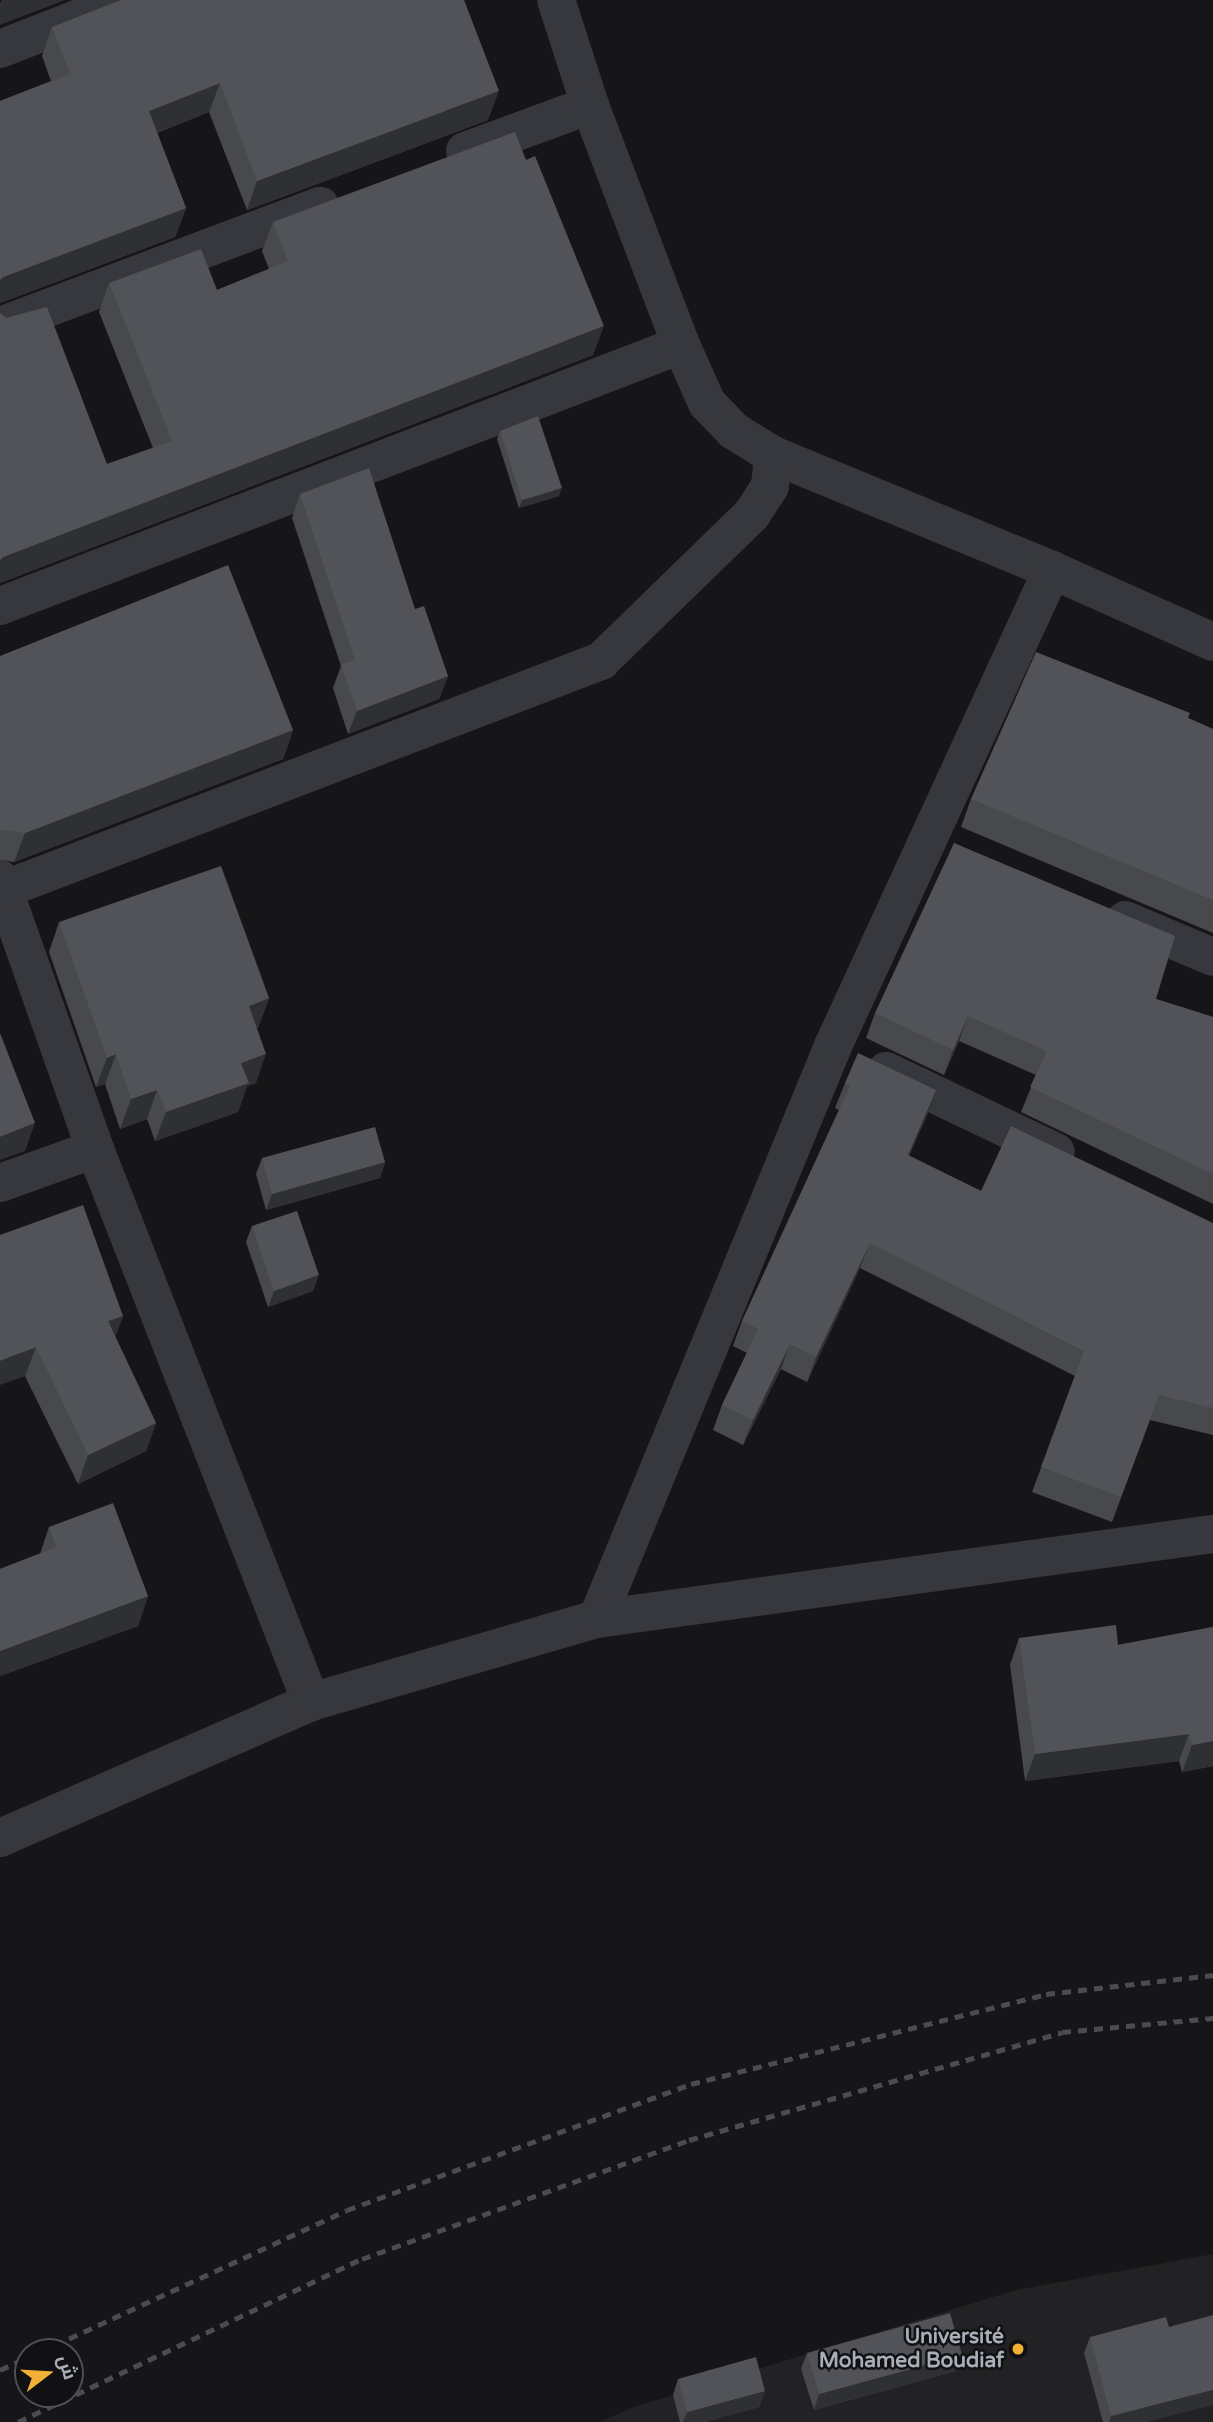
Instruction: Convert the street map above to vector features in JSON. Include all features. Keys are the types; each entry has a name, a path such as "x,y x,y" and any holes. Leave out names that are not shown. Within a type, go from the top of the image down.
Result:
{"street":[{"path":"0,49 125,0"},
{"path":"556,0 590,105 681,345 707,403 734,431 774,455 1052,570 1213,642"},
{"path":"432,164 590,105"},
{"path":"0,326 354,193"},
{"path":"0,606 681,345"},
{"path":"311,1702 95,1149 1,886 601,661 752,514 770,485 774,455"},
{"path":"597,1619 833,1046 1052,570"},
{"path":"927,837 964,853"},
{"path":"1089,905 1213,957"},
{"path":"833,1046 1090,1169"},
{"path":"0,1183 95,1149"},
{"path":"0,1838 311,1702 597,1619 1213,1534"}],"shaded area":[{"name":"Université Mohamed Boudiaf","path":"1213,2254 1213,2422 599,2422 631,2408 1016,2290"}],"building":[{"path":"121,0 464,0 499,91 257,181 220,83 149,111 186,208 0,280 0,101 70,74 52,27"},
{"path":"515,132 526,160 535,156 604,326 0,560 0,313 6,318 47,307 107,464 172,441 109,283 201,249 217,290 288,261 273,222"},
{"path":"538,416 562,488 522,500 500,431"},
{"path":"369,468 415,609 424,606 448,676 357,711 341,665 355,660 300,494"},
{"path":"228,565 293,730 25,833 3,830 0,832 0,656"},
{"path":"1036,652 1190,713 1188,718 1213,729 1213,900 971,799"},
{"path":"954,843 1175,936 1156,999 1213,1017 1213,1174 1030,1087 1047,1051 968,1016 953,1050 875,1013"},
{"path":"221,866 269,998 249,1006 266,1054 241,1063 249,1083 166,1112 157,1090 131,1099 116,1054 107,1058 59,922"},
{"path":"0,1033 35,1123 0,1137"},
{"path":"858,1053 936,1090 908,1155 981,1191 1011,1126 1213,1223 1213,1408 1159,1395 1121,1497 1041,1467 1084,1351 870,1243 816,1357 790,1344 753,1420 722,1405 758,1329 742,1321 850,1086 845,1083"},
{"path":"375,1127 385,1162 272,1194 262,1158"},
{"path":"83,1205 123,1316 108,1321 156,1423 88,1455 36,1347 0,1361 0,1235"},
{"path":"297,1211 319,1275 274,1291 252,1226"},
{"path":"113,1503 148,1596 0,1651 0,1569 56,1547 49,1527"},
{"path":"1116,1625 1118,1645 1213,1627 1213,1741 1192,1745 1189,1734 1035,1754 1019,1638"},
{"path":"950,2313 962,2355 819,2394 807,2353"},
{"path":"1213,2315 1213,2390 1111,2416 1090,2337 1166,2317 1169,2327"},
{"path":"756,2357 765,2391 687,2412 678,2379"}],"railway":[{"path":"70,2338 347,2210 691,2084 1046,1994 1213,1975"},
{"path":"18,2422 362,2259 689,2140 1062,2032 1213,2018"},
{"path":"0,2370 14,2364"}],"place":[{"name":"Université Mohamed Boudiaf","path":"1018,2349"}]}
